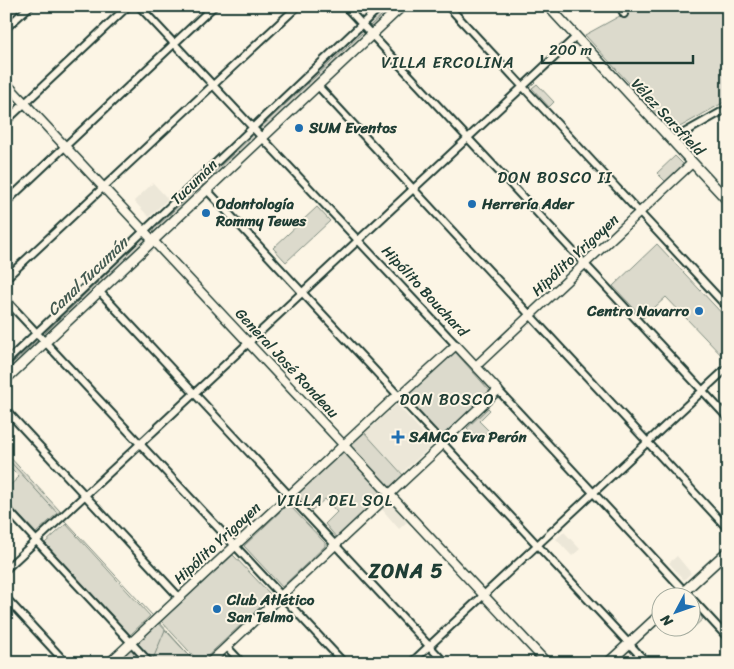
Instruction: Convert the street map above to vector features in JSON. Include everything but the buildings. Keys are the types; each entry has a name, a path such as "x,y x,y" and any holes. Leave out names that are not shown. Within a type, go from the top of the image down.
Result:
{"main road":[{"name":"Tucumán","path":"6,379 402,6"},
{"name":"Vélez Sarsfield","path":"548,6 728,201"},
{"path":"695,586 728,551"},
{"path":"608,663 652,622"}],"street":[{"path":"6,28 30,6"},
{"path":"6,121 128,6"},
{"name":"Hipólito Bouchard","path":"139,6 476,366 677,586"},
{"path":"6,202 214,6"},
{"path":"6,278 298,6"},
{"path":"345,6 728,418"},
{"name":"Tucumán","path":"6,362 382,6"},
{"path":"448,6 728,308"},
{"path":"620,6 624,14"},
{"path":"6,569 576,37"},
{"name":"General José Rondeau","path":"6,83 547,663"},
{"path":"317,85 728,529"},
{"path":"672,141 728,108"},
{"name":"Hipólito Yrigoyen","path":"476,366 692,163"},
{"path":"206,189 647,663"},
{"path":"99,291 445,663"},
{"path":"6,300 344,663"},
{"name":"Hipólito Yrigoyen","path":"109,663 392,399 402,394 456,345"},
{"path":"411,663 728,367"},
{"path":"209,663 498,390"},
{"path":"6,410 179,597"},
{"path":"6,508 150,663"},
{"path":"6,598 66,663"},
{"name":"Hipólito Bouchard","path":"702,612 728,638"},
{"path":"227,646 242,663"}],"shaded area":[{"path":"385,6 395,6 374,27 369,27 368,25 371,20"},
{"path":"638,6 728,6 728,100 678,128 669,127 585,35"},
{"path":"360,30 366,32 361,39 264,130 258,129 259,125"},
{"path":"537,84 554,102 549,107 532,88"},
{"path":"253,132 256,136 254,140 154,232 151,227"},
{"path":"675,156 684,165 666,182 657,173"},
{"path":"153,183 168,199 149,217 134,201"},
{"path":"317,207 330,221 286,262 273,248"},
{"path":"142,235 147,236 147,241 46,336 42,334 42,332"},
{"path":"657,244 728,320 728,356 725,359 666,297 643,318 613,286"},
{"path":"35,337 40,341 6,374 6,365"},
{"path":"454,352 490,391 441,437 406,397"},
{"name":"SAMCo Eva Perón","path":"397,404 430,441 430,447 402,473 365,433"},
{"path":"488,408 490,410 479,421 489,431 479,440 467,428"},
{"path":"364,432 404,476 391,488 351,446 351,443"},
{"path":"343,449 385,494 337,538 325,524 337,512 325,499 312,510 296,493"},
{"path":"6,453 60,511 36,533 6,501 6,489 19,477 6,464"},
{"path":"389,501 407,522 399,529 381,508"},
{"name":"Club Atlético San Telmo","path":"286,506 291,507 325,543 325,546 282,587 244,546"},
{"path":"66,524 150,616 130,635 45,543"},
{"path":"564,532 580,549 572,556 556,539"},
{"name":"Club Atlético San Telmo","path":"233,555 272,596 200,663 161,621"},
{"path":"677,556 691,573 684,580 669,563"},
{"path":"155,619 196,663 109,663"}],"waterway":[{"name":"Canal Tucumán","path":"370,26 392,6"},
{"name":"Canal Tucumán","path":"260,128 362,33"},
{"path":"679,141 696,131"},
{"name":"Canal Tucumán","path":"153,230 254,134"},
{"name":"Canal Tucumán","path":"45,333 144,237"},
{"name":"Canal Tucumán","path":"6,369 37,341"},
{"path":"6,457 59,515"},
{"path":"65,521 152,615"},
{"path":"159,622 196,663"},
{"path":"153,659 165,630"},
{"path":"204,663 213,654"}],"place":[{"name":"SUM Eventos","path":"299,128"},
{"name":"Herrería Ader","path":"472,204"},
{"name":"Odontología Rommy Tewes","path":"206,213"},
{"name":"Centro Navarro","path":"699,311"},
{"name":"SAMCo Eva Perón","path":"398,437"},
{"name":"Club Atlético San Telmo","path":"217,609"}],"district":[{"name":"VILLA ERCOLINA","path":"448,62"},
{"name":"DON BOSCO II","path":"555,177"},
{"name":"DON BOSCO","path":"447,399"},
{"name":"VILLA DEL SOL","path":"335,500"},
{"name":"ZONA 5","path":"406,571"}]}
